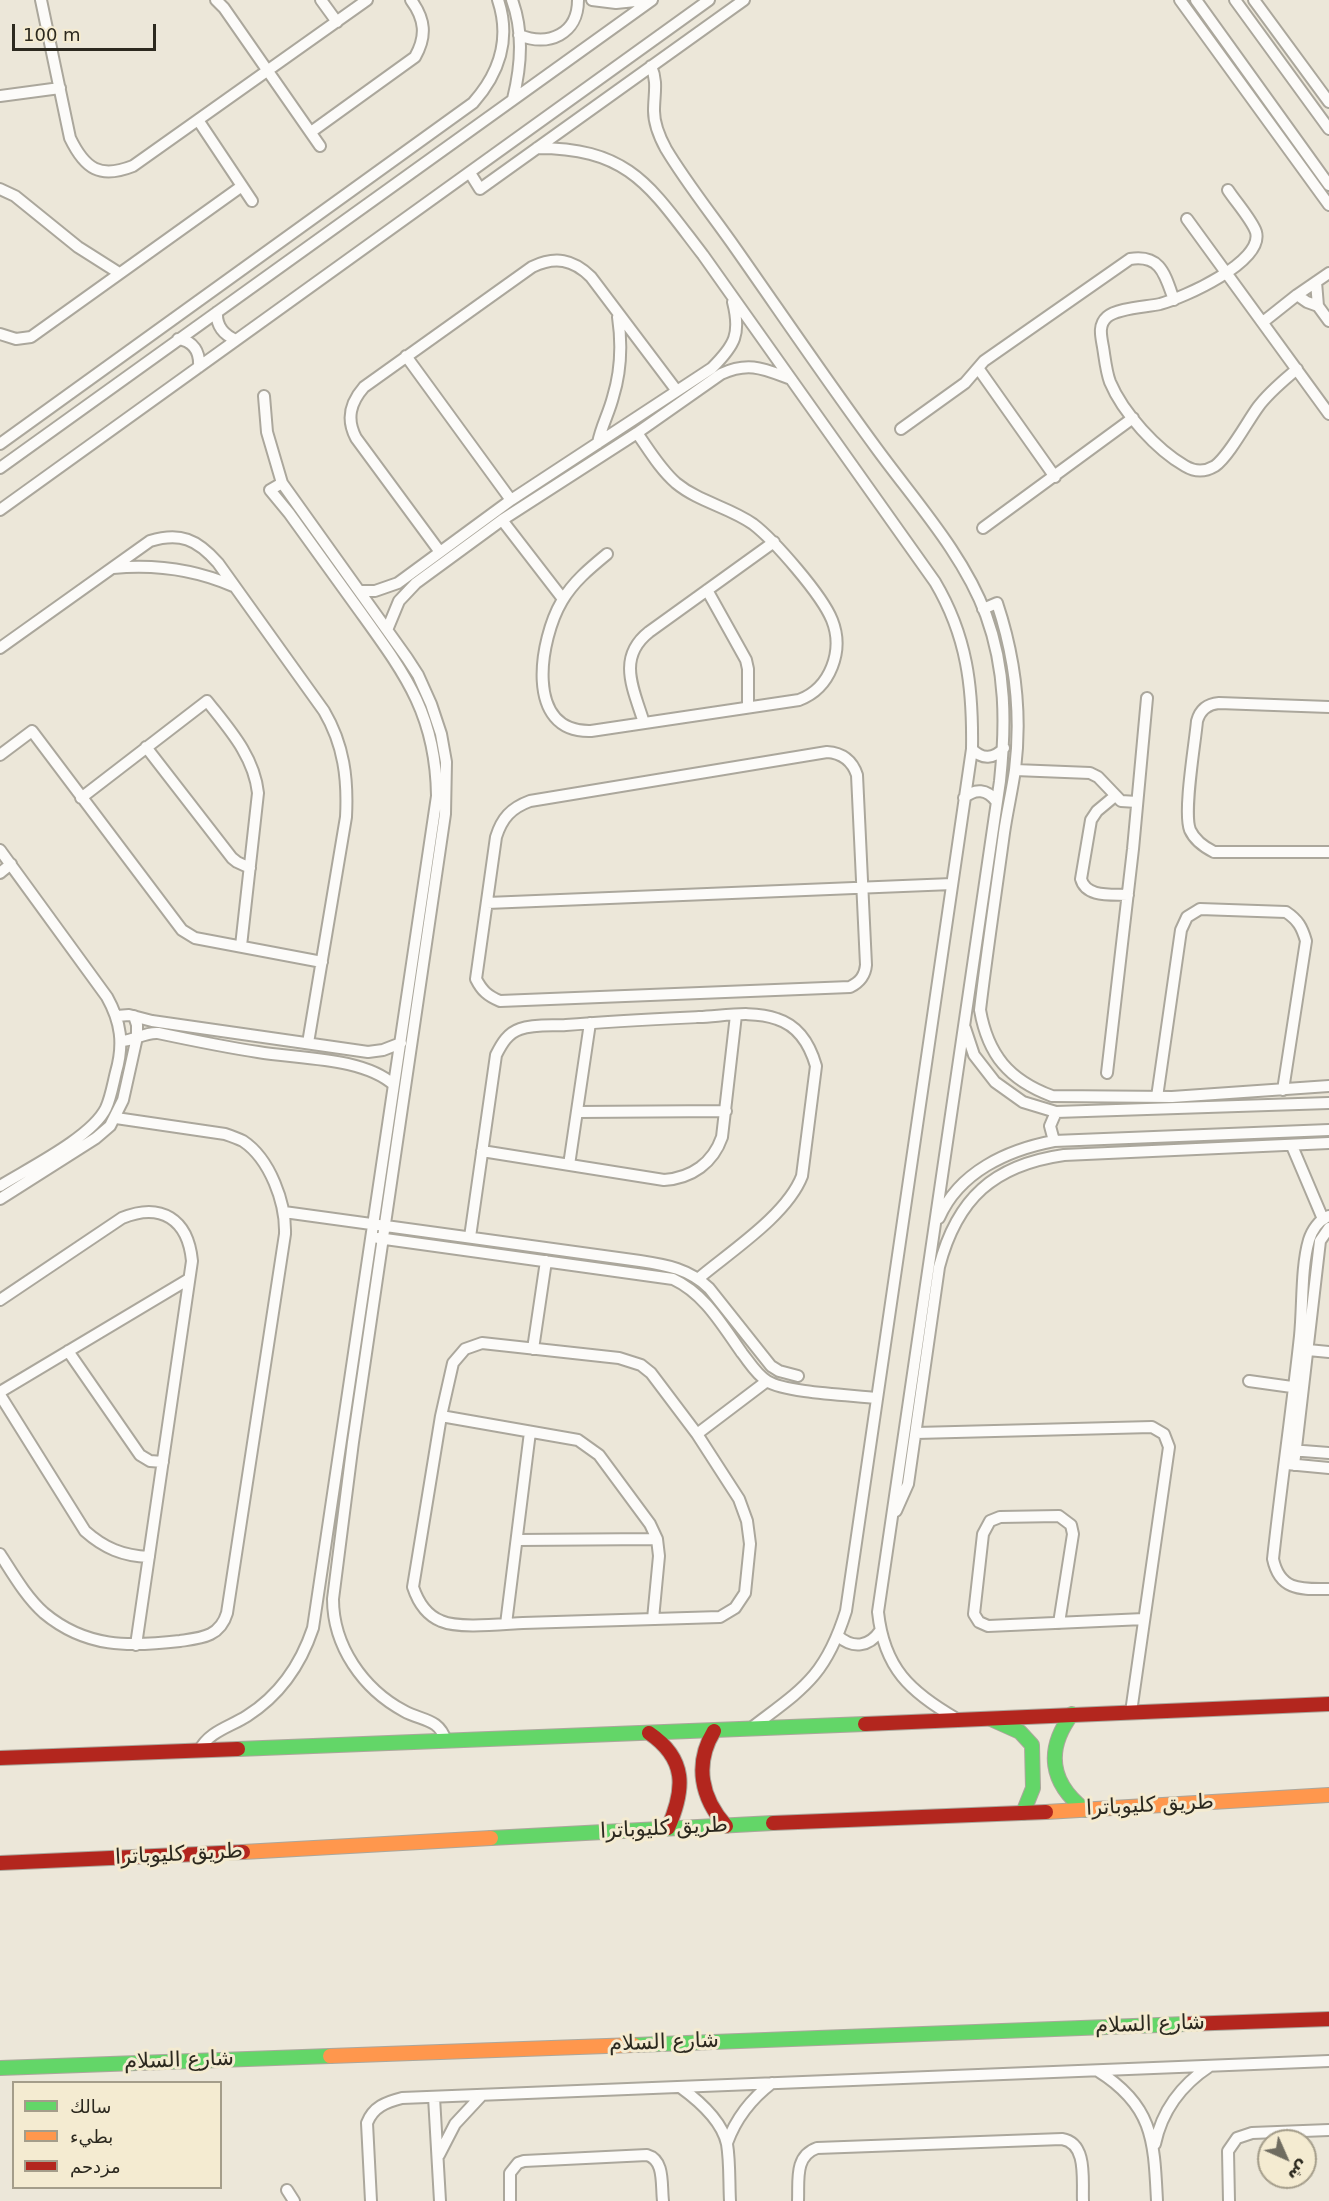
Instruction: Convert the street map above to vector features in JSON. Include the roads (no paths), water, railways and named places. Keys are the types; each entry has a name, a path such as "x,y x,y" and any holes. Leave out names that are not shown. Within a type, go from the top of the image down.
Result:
{"main road":[{"path":"1,1757 714,1731 1329,1704"},
{"path":"1072,1714 1061,1730 1056,1743 1057,1775 1065,1791 1085,1810"},
{"path":"989,1718 1020,1732 1032,1745 1033,1788 1023,1813"},
{"path":"714,1731 704,1746 702,1757 704,1788 711,1809 726,1826"},
{"path":"648,1733 665,1744 676,1760 678,1768 678,1797 675,1814 668,1828"},
{"name":"طريق كليوباترا","path":"0,1863 97,1860 668,1828 1085,1810 1329,1796"},
{"name":"شارع السلام","path":"0,2068 1329,2019"}],"street":[{"path":"41,0 70,138 86,164 99,171 116,173 133,166 367,0"},
{"path":"216,0 320,146"},
{"path":"321,0 337,22"},
{"path":"311,132 415,57 422,46 424,33 423,20 411,0"},
{"path":"0,444 473,104 486,89 496,72 502,53 503,20 498,0"},
{"path":"512,0 519,35 520,60 513,99"},
{"path":"519,35 531,40 543,41 556,37 574,20 578,0"},
{"path":"592,0 616,3 645,0"},
{"path":"0,468 652,0"},
{"path":"0,510 709,0"},
{"path":"470,173 480,189 744,0"},
{"path":"1180,0 1329,206"},
{"path":"1196,0 1329,185"},
{"path":"1235,0 1329,129"},
{"path":"1254,0 1329,102"},
{"path":"651,66 657,83 655,122 672,158 843,404 950,548 969,579 983,609 996,650 1003,684 1004,748 934,1230 916,1433 908,1484 892,1520"},
{"path":"0,96 60,88"},
{"path":"198,120 252,201"},
{"path":"537,148 580,150 604,157 627,168 663,203 926,568 958,628 968,671 972,749 846,1611 838,1636 821,1667 810,1681 792,1698 750,1729"},
{"path":"373,176 384,192"},
{"path":"0,334 16,339 31,336 242,186"},
{"path":"0,189 15,196 78,247 119,273"},
{"path":"1228,190 1253,226 1256,239 1251,253 1226,272 1196,290 1174,300 1113,313 1104,320 1101,337 1110,382 1133,418 1150,438 1184,465 1196,471 1204,470 1220,462 1266,397 1297,369"},
{"path":"1188,219 1327,407"},
{"path":"902,429 965,383 984,361 1130,259 1150,260 1158,266 1164,274 1174,300"},
{"path":"440,552 356,438 350,421 352,404 356,395 364,387 532,267 544,261 565,261 582,269 676,391"},
{"path":"1263,322 1297,294 1329,273"},
{"path":"1316,282 1318,306 1329,321"},
{"path":"1297,294 1307,302 1318,306"},
{"path":"360,591 375,591 391,586 511,500 712,368 733,344 737,332 732,296"},
{"path":"217,312 219,326 223,332 236,340"},
{"path":"598,443 601,427 613,400 619,371 621,342 618,313"},
{"path":"178,339 191,343 197,349 200,358 199,367"},
{"path":"406,356 511,500"},
{"path":"387,630 393,610 407,591 502,520 637,433 699,388 733,368 747,365 791,379"},
{"path":"978,368 1055,477"},
{"path":"199,1751 203,1743 214,1734 257,1710 277,1692 303,1655 316,1613 445,814 447,776 444,748 431,704 418,675 282,483 271,450 264,396"},
{"path":"39,416 50,432"},
{"path":"983,528 1133,418"},
{"path":"607,554 578,579 563,600 549,627 543,654 544,692 551,711 560,722 578,730 591,731 799,700 812,694 826,678 836,653 836,637 829,614 774,542 743,518 701,499 677,484 660,467 637,433"},
{"path":"282,483 270,490 399,665 415,694 432,742 436,778 435,814 394,1085 379,1226"},
{"path":"502,520 563,600"},
{"path":"0,648 150,541 164,537 179,537 194,542 206,550 235,587 324,711 344,759 347,795 345,817 308,1043"},
{"path":"644,723 630,678 630,662 635,647 643,636 774,542"},
{"path":"113,568 146,566 177,569 207,576 235,587"},
{"path":"707,590 746,660 748,707"},
{"path":"983,609 997,603 1012,657 1018,724 1015,771 1006,814 980,1010 991,1048 1002,1064 1016,1078 1033,1089 1052,1096 1157,1097 1172,1102 1231,1107 1329,1103"},
{"path":"1107,1073 1128,895 1147,698"},
{"path":"81,798 207,701 237,740 252,765 258,792 241,946"},
{"path":"1329,707 1219,703 1207,706 1202,710 1197,721 1188,812 1191,832 1197,841 1214,852 1329,852"},
{"path":"0,755 32,731 182,930 195,938 322,962"},
{"path":"146,747 232,858 250,868"},
{"path":"972,749 976,754 988,757 999,753 1004,748"},
{"path":"827,752 835,753 850,761 857,775 862,887 866,965 862,979 850,987 500,1001 490,997 481,989 476,979 496,837 507,813 518,805 530,801 827,752"},
{"path":"1015,771 1085,772 1098,777 1115,796 1124,802 1137,802"},
{"path":"964,798 981,791 987,792 996,801"},
{"path":"1115,796 1097,811 1091,820 1081,879 1084,887 1091,892 1128,895"},
{"path":"0,850 107,997 117,1016 121,1041 119,1061 109,1099 99,1119 0,1199"},
{"path":"0,873 11,864"},
{"path":"487,903 952,884"},
{"path":"981,907 993,908"},
{"path":"1157,1097 1181,930 1187,917 1200,909 1286,912 1296,919 1303,929 1306,941 1282,1090"},
{"path":"470,1238 496,1055 510,1034 522,1028 590,1023 736,1015 764,1015 779,1019 803,1038 816,1066 802,1176 790,1200 699,1278"},
{"path":"482,1152 664,1180 689,1175 703,1167 715,1153 722,1137 736,1015"},
{"path":"117,1016 134,1016 152,1021 368,1052 383,1050 401,1043"},
{"path":"0,1186 40,1168 104,1132 116,1118 123,1100 137,1037 134,1016"},
{"path":"569,1165 590,1023"},
{"path":"963,1024 974,1055 995,1082 1023,1102 1056,1112 1329,1086"},
{"path":"121,1041 158,1033 258,1052 362,1066 381,1074 394,1085"},
{"path":"577,1112 726,1112"},
{"path":"1054,1141 1050,1126 1056,1112"},
{"path":"0,1554 21,1586 44,1613 73,1632 106,1643 136,1645 209,1636 221,1627 225,1620 285,1234 284,1212 276,1185 263,1162 253,1149 241,1140 225,1134 116,1118"},
{"path":"934,1230 944,1206 961,1186 981,1169 1028,1146 1054,1141 1329,1130"},
{"path":"1182,1150 1183,1137"},
{"path":"957,1719 913,1690 898,1673 887,1653 880,1631 878,1612 923,1341 939,1267 946,1242 957,1218 992,1180 1015,1167 1039,1159 1065,1155 1329,1143"},
{"path":"1292,1146 1327,1221 1306,1254 1308,1350 1298,1388"},
{"path":"0,1300 122,1218 138,1212 154,1212 170,1218 183,1229 190,1244 192,1261 136,1645"},
{"path":"284,1212 658,1263 678,1268 699,1278 771,1366 779,1371 798,1376"},
{"path":"377,1238 673,1280 690,1288 703,1300 756,1371 767,1381 789,1388 877,1398"},
{"path":"377,1238 333,1612 344,1648 366,1682 394,1706 438,1726 446,1741"},
{"path":"1315,1239 1318,1255 1308,1299 1291,1450 1273,1559 1276,1569 1285,1581 1298,1589 1329,1588"},
{"path":"1306,1254 1318,1255"},
{"path":"533,1348 546,1261"},
{"path":"673,1280 678,1268"},
{"path":"149,1557 115,1551 99,1543 85,1531 0,1394 189,1279"},
{"path":"482,1343 533,1348 619,1358 641,1365 659,1382 697,1434 739,1499 747,1521 750,1544 745,1593 735,1608 720,1617 452,1625 440,1621 422,1606 413,1587 441,1416 453,1364 465,1349 482,1343"},
{"path":"1308,1350 1329,1352"},
{"path":"68,1351 140,1455 150,1461 163,1462"},
{"path":"697,1434 767,1381"},
{"path":"1249,1381 1298,1388"},
{"path":"441,1416 578,1440 598,1455 650,1524 657,1539 659,1556 653,1619"},
{"path":"916,1433 1152,1427 1167,1440 1169,1447 1131,1712"},
{"path":"506,1624 530,1432"},
{"path":"1291,1450 1329,1453"},
{"path":"1289,1464 1329,1468"},
{"path":"1059,1623 1073,1534 1071,1525 1059,1516 1000,1517 990,1521 983,1534 974,1614 988,1626 1144,1620"},
{"path":"517,1540 657,1539"},
{"path":"316,1613 324,1619 330,1617 333,1612"},
{"path":"838,1636 844,1642 861,1645 869,1643 880,1631"},
{"path":"371,2201 367,2130 369,2116 380,2106 394,2100 1329,2061"},
{"path":"1154,2148 1160,2126 1170,2105 1193,2079 1212,2065"},
{"path":"1098,2071 1116,2083 1131,2099 1148,2127 1154,2148 1157,2201"},
{"path":"730,2201 727,2143 748,2105 772,2083"},
{"path":"680,2087 711,2116 727,2143"},
{"path":"438,2158 455,2124 482,2095"},
{"path":"434,2097 440,2201"},
{"path":"1229,2201 1228,2151 1237,2138 1252,2133 1329,2130"},
{"path":"798,2201 800,2164 806,2154 817,2148 1062,2139 1073,2142 1080,2152 1083,2201"},
{"path":"510,2201 510,2173 513,2167 524,2161 647,2155 655,2159 660,2166 663,2201"},
{"path":"287,2190 294,2201"}]}
